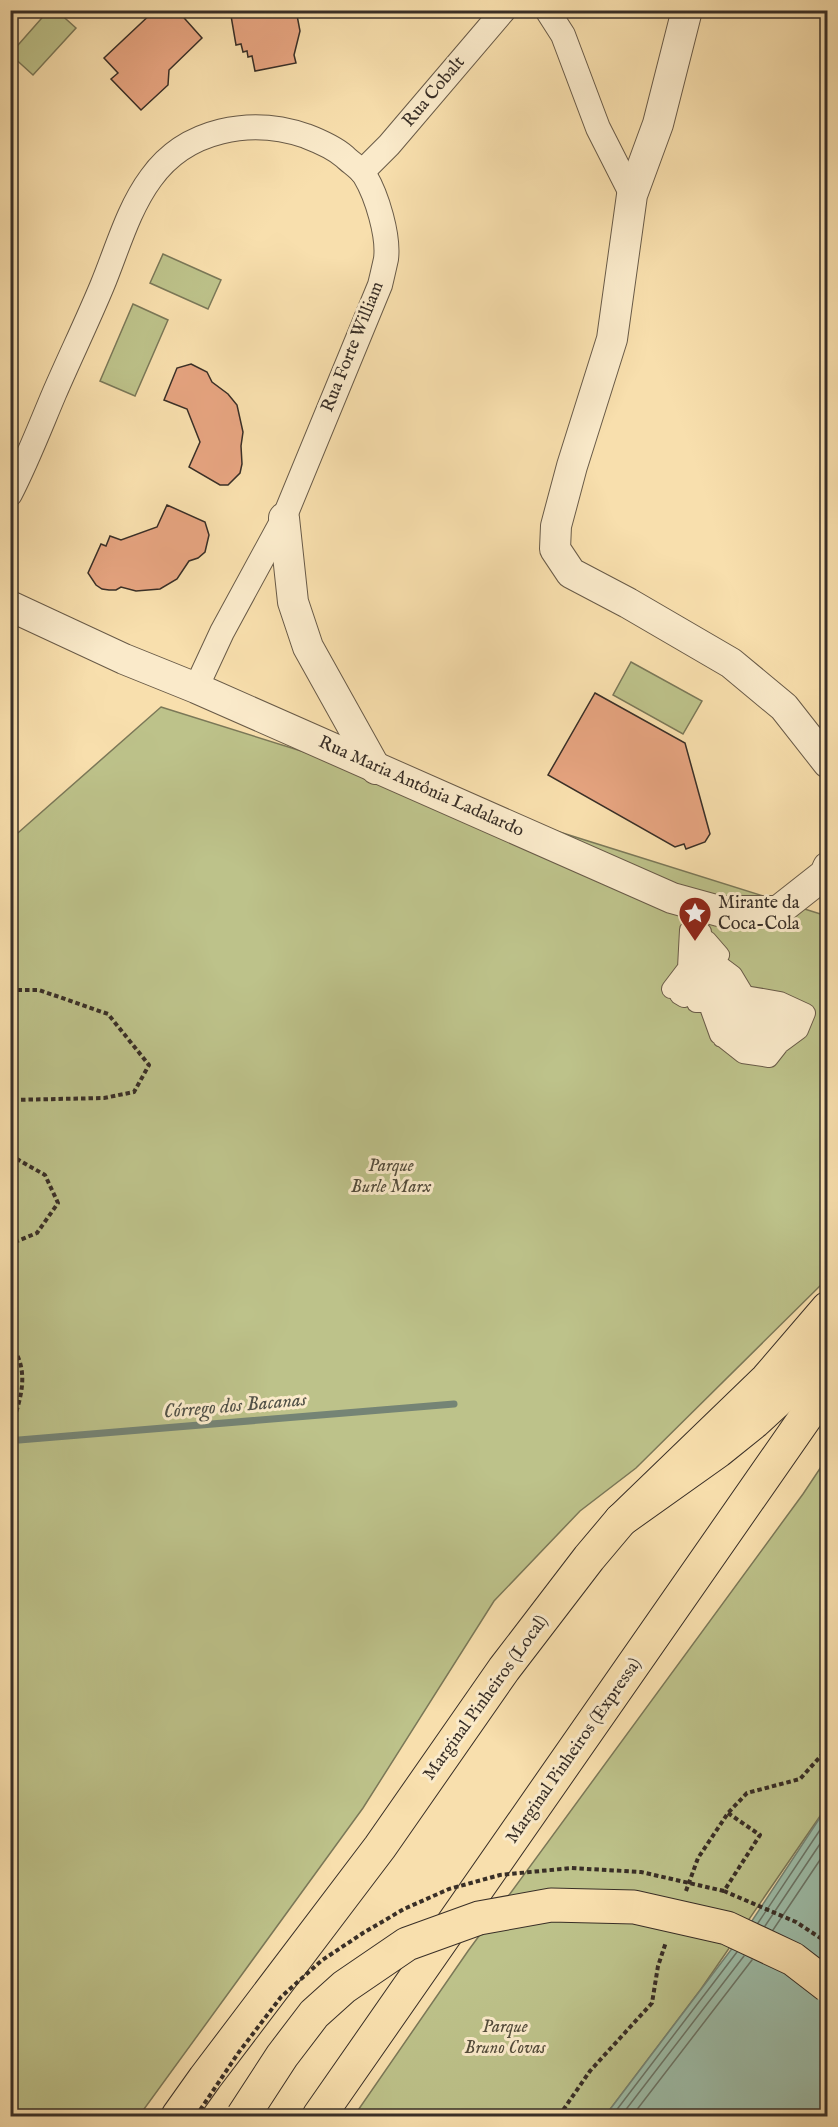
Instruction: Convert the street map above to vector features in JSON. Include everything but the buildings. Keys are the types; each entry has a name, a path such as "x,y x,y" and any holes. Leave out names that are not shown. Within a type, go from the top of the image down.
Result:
{"main road":[{"name":"Marginal Pinheiros (Local)","path":"178,2116 380,1847 504,1669 589,1558 621,1520 767,1379 828,1308"},
{"path":"621,1520 718,1451 754,1422 828,1354"},
{"name":"Marginal Pinheiros (Expressa)","path":"320,2116 828,1385"},
{"path":"243,2116 282,2056 315,2014 344,1986 407,1944 479,1918 551,1905 634,1907 727,1928 794,1959 828,1986"}],"street":[{"name":"Rua Cobalt","path":"362,172 389,145 504,10"},
{"path":"547,10 563,35 598,128 632,195"},
{"path":"687,10 658,124 632,195 612,339 556,526 555,549 571,573 731,663 784,707 828,763"},
{"name":"Rua Forte William","path":"10,494 101,288 131,214 150,178 165,162 186,145 210,133 243,127 270,127 315,139 341,154 362,172 374,198 385,232 386,257 382,276 284,518 222,632 196,688"},
{"path":"284,518 293,602 308,647 376,769"},
{"name":"Rua Maria Antônia Ladalardo","path":"10,606 124,659 196,688 672,898 718,911 778,911 825,874 828,867"},
{"path":"671,989 687,968 689,930 702,932 695,977 679,995 684,998 701,971 706,940 720,955 696,1003 709,1003 723,983 722,966 733,975 745,995 780,1001 806,1013 799,1030 780,1044 769,1058 743,1054 730,1026 728,1022 728,1006 731,998 744,1003 764,1021 776,1022 776,1032 763,1039 744,1035 728,1029 718,1003 722,995 733,986 752,1006 771,1013 791,1014 788,1028 761,1050 730,1026"}],"path":[{"path":"10,990 39,990 108,1014 149,1065 134,1092 104,1098 10,1100"},
{"path":"10,1155 45,1174 58,1203 36,1233 10,1244"},
{"path":"10,1342 19,1354 23,1373 20,1401 10,1430"},
{"path":"682,1901 698,1858 728,1813 747,1793 801,1779 828,1748"},
{"path":"728,1813 760,1835 724,1891 796,1922 828,1943"},
{"path":"559,2116 590,2071 652,2003 658,1966 670,1934"}],"green space":[{"path":"48,11 57,11 76,28 33,75 11,53"},
{"path":"163,254 221,280 208,309 150,283"},
{"path":"133,304 168,320 135,396 100,381"},
{"path":"631,662 702,701 683,734 613,695"},
{"name":"Parque Burle Marx","path":"161,707 827,916 827,1279 636,1468 580,1511 494,1601 363,1808 139,2116 11,2116 11,839"},
{"name":"Parque Bruno Covas","path":"827,1458 827,1806 701,1989 605,2116 354,2116 468,1951"}],"water":[{"path":"827,1807 827,2116 605,2116 746,1930"}],"waterway":[{"name":"Córrego dos Bacanas","path":"19,1440 454,1404"}],"place":[{"name":"Mirante da Coca-Cola","path":"695,942"}]}
